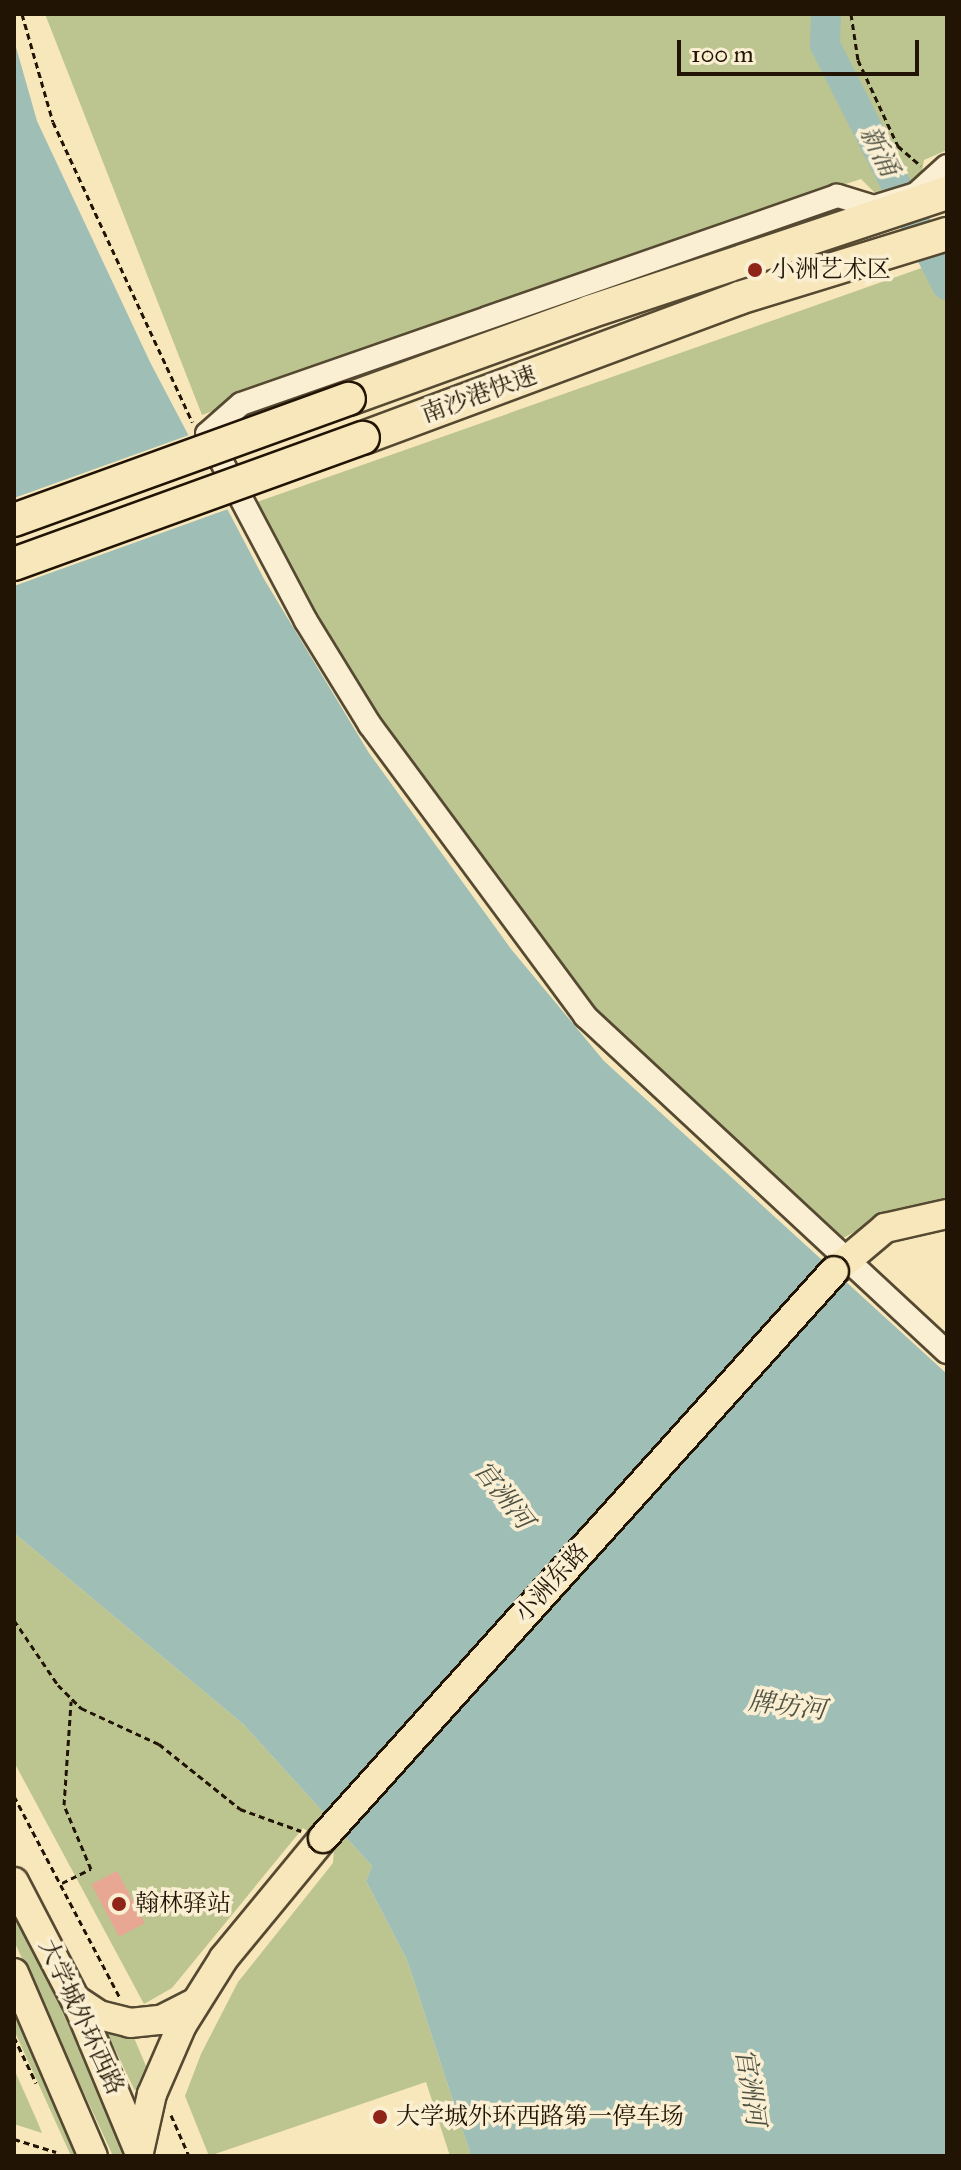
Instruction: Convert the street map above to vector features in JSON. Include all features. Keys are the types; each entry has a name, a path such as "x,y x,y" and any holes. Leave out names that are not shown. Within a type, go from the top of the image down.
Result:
{"highway":[{"name":"南沙港快速","path":"14,520 589,312 931,193"},
{"name":"南沙港快速","path":"14,564 739,298 947,234"}],"main road":[{"name":"小洲东路","path":"140,2154 152,2094 195,2002 314,1835 840,1264 885,1228 947,1214"},
{"name":"大学城外环西路","path":"14,1882 75,1999 140,2154"},
{"name":"大学城外环西路","path":"14,1973 93,2156"},
{"name":"小洲东路","path":"75,1999 99,2015 130,2023 161,2020 195,2002"}],"street":[{"path":"947,166 931,193 877,207 837,196 241,404 207,434 306,621 370,725 585,1016 840,1264 947,1352"}],"path":[{"path":"22,14 46,106 74,172 194,425 207,434"},
{"path":"851,14 858,60 898,146 922,166"},
{"path":"14,1620 71,1701 159,1744 240,1809 314,1835"},
{"path":"62,1883 91,1869 64,1805 71,1701"},
{"path":"14,1796 124,2005"},
{"path":"947,2024 947,2066"},
{"path":"14,2037 40,2092"},
{"path":"171,2116 189,2156"},
{"path":"14,2139 56,2152"}],"green space":[{"path":"45,14 947,14 947,150 924,160 921,177 875,193 861,179 762,211 202,415"},
{"path":"947,259 947,1201 894,1211 843,1238 592,1007 392,742 339,657 257,502"},
{"path":"14,1533 243,1724 372,1866 366,1881 407,1960 471,2156 450,2156 426,2082 209,2156 185,2096 201,2054 238,1982 333,1863 334,1849 303,1828 172,1988 144,2004 14,1762"},
{"path":"14,1910 87,2056 129,2156 113,2156 14,1941"},
{"path":"14,2003 41,2060 78,2156 71,2156 14,2030"},
{"path":"106,2031 132,2033 146,2066 135,2091"},
{"path":"14,2069 38,2123 42,2133 14,2124"}],"water":[{"path":"14,40 37,121 150,362 264,579 369,753 511,949 604,1061 947,1374 947,2156 471,2156 407,1960 366,1881 372,1866 243,1724 14,1533"}],"pier":[{"path":"192,434 231,508 14,586 14,498"}],"building":[{"name":"翰林驿站","path":"117,1871 145,1923 119,1937 91,1885"}],"waterway":[{"name":"新涌","path":"826,14 825,45 947,285"}],"place":[{"name":"小洲艺术区","path":"755,270"},
{"name":"翰林驿站","path":"119,1904"},
{"name":"大学城外环西路第一停车场","path":"380,2117"}],"water label":[{"name":"官洲河","path":"503,1495"},
{"name":"牌坊河","path":"787,1706"},
{"name":"官洲河","path":"750,2087"}]}
